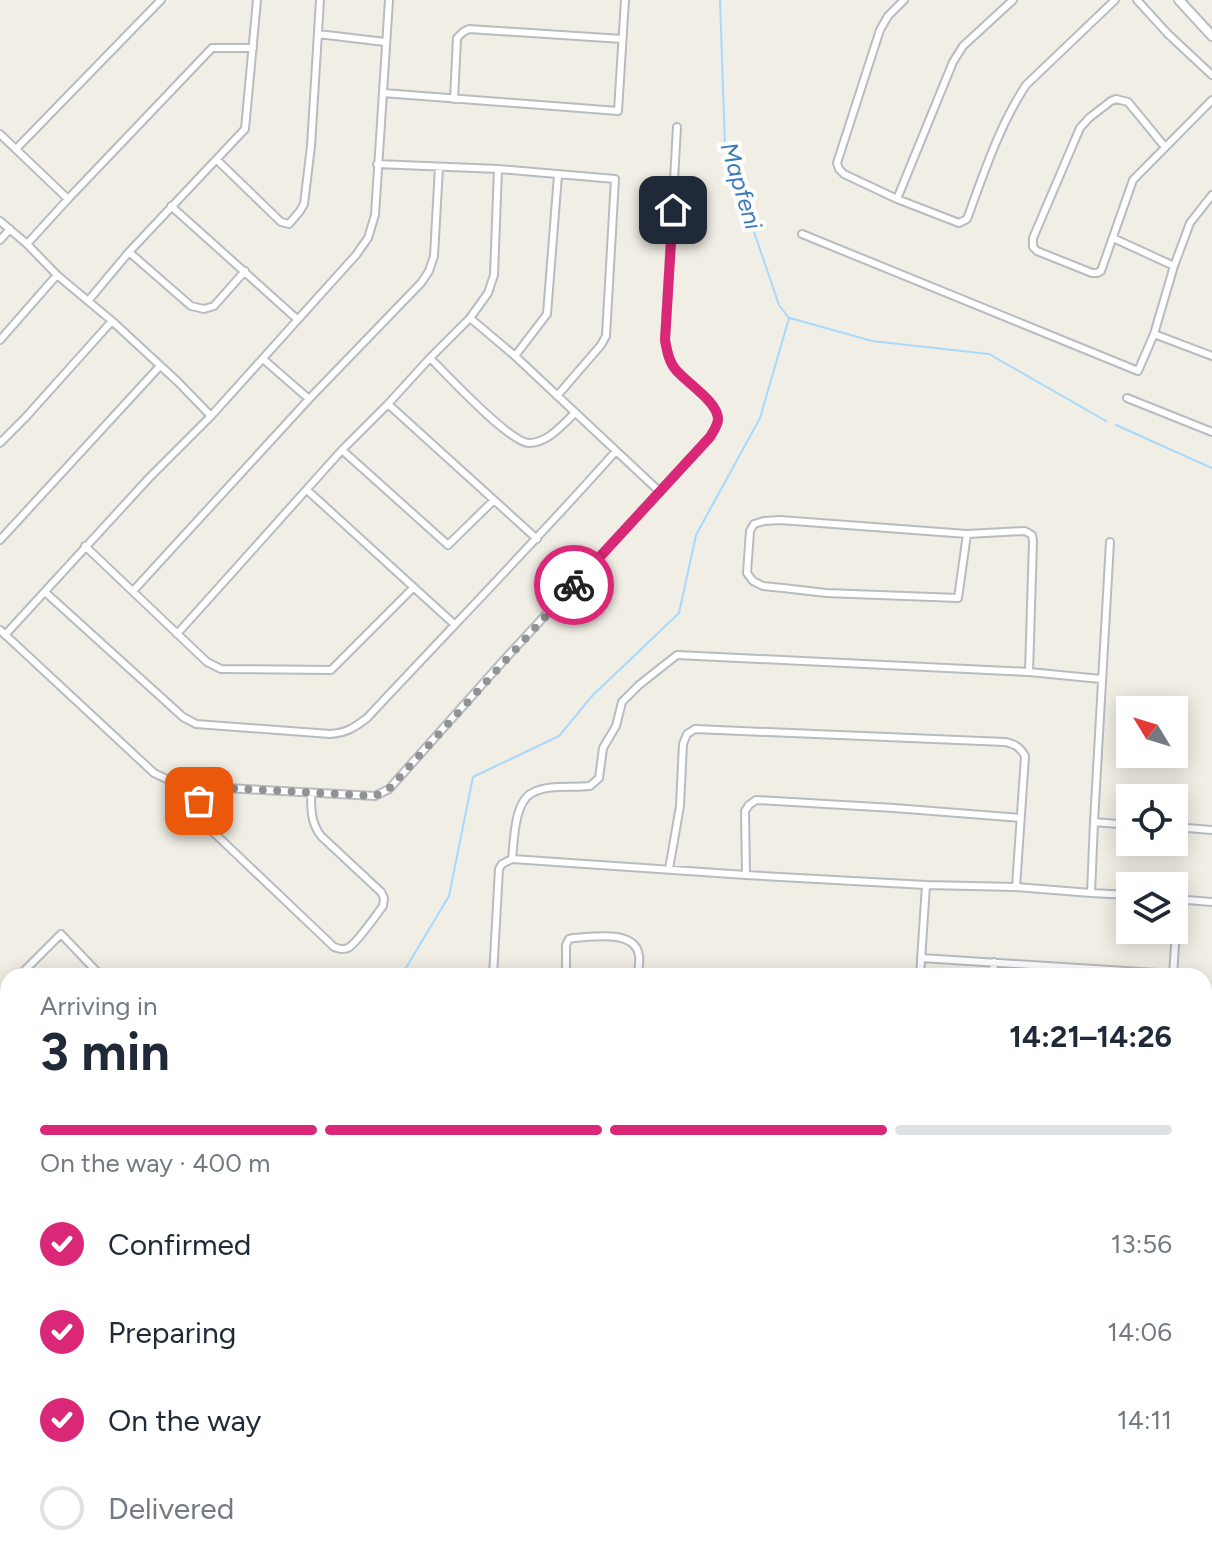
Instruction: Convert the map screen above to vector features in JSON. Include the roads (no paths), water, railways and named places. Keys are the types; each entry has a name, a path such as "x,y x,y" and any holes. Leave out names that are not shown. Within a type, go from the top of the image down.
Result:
{"street":[{"path":"16,149 161,0"},
{"path":"88,301 129,252 245,129 257,0"},
{"path":"217,160 281,222 289,224 300,211 304,204 311,146 320,0"},
{"path":"389,0 375,215 368,238 211,416 149,478 45,592 2,633 154,773 175,783 375,796 389,789 710,437 718,418 715,409 675,369 665,340 677,127"},
{"path":"383,93 618,111 625,0"},
{"path":"904,0 888,16 880,30 837,163 844,174 959,223 967,219 995,143 1026,85 1115,0"},
{"path":"897,199 953,62 963,46 1013,0"},
{"path":"1137,0 1212,75"},
{"path":"1179,0 1212,36"},
{"path":"454,99 457,38 469,29 622,39"},
{"path":"318,34 385,42"},
{"path":"27,244 212,48 253,48"},
{"path":"1165,147 1128,102 1111,101 1080,128 1033,238 1033,247 1097,273 1104,266 1133,180 1212,100"},
{"path":"0,134 68,199"},
{"path":"377,164 498,169 615,179 606,336 557,396"},
{"path":"133,591 309,399 421,283 434,256 439,167"},
{"path":"177,634 342,450 470,318 492,284 498,169"},
{"path":"515,356 547,314 558,175"},
{"path":"802,234 1138,371 1154,334 1190,223 1212,195"},
{"path":"171,206 297,319"},
{"path":"0,221 112,321 211,416"},
{"path":"0,240 10,229"},
{"path":"1113,238 1174,266"},
{"path":"129,252 191,306 204,309 214,306 245,271"},
{"path":"0,340 57,275"},
{"path":"470,318 660,492"},
{"path":"0,443 112,321"},
{"path":"1154,334 1212,356"},
{"path":"430,358 506,431 523,442 548,437 575,413"},
{"path":"263,359 309,399"},
{"path":"0,540 160,366"},
{"path":"1127,398 1212,432"},
{"path":"388,404 537,539"},
{"path":"342,450 448,545 494,500"},
{"path":"45,592 183,717 196,724 342,733 367,718 616,451"},
{"path":"307,490 454,624"},
{"path":"967,534 958,598 826,593 763,586 753,581 747,573 750,531 754,524 764,521 967,534 1025,531 1032,535 1033,541 1029,672"},
{"path":"1091,893 1110,542"},
{"path":"85,546 207,662 221,669 331,670 413,588"},
{"path":"512,859 519,810 525,798 542,790 595,783 599,778 603,748 616,726 622,702 677,655 1029,672 1101,679"},
{"path":"669,869 680,806 683,744 687,734 695,729 1005,742 1021,749 1025,756 1016,887"},
{"path":"207,787 199,801 202,815 211,830 334,947 347,948 383,906 384,898 316,830 312,821 311,793"},
{"path":"746,875 745,811 756,800 1020,818"},
{"path":"1094,822 1116,824"},
{"path":"1188,828 1212,830"},
{"path":"493,968 499,869 512,859 1116,894"},
{"path":"920,968 926,885"},
{"path":"1188,900 1212,902"},
{"path":"27,968 61,934 93,968"},
{"path":"566,968 569,939 622,937 635,945 639,954 638,968"},
{"path":"1173,968 1174,944"},
{"path":"921,958 1077,968"},
{"path":"994,962 994,968"}],"waterway":[{"name":"Mapfeni","path":"720,0 725,147 779,305 788,317"},
{"path":"406,968 449,896 473,777 559,736 592,696 679,613 696,535 760,418 789,318"},
{"path":"790,318 872,341 989,354 1106,421"},
{"path":"1116,425 1212,468"}]}
